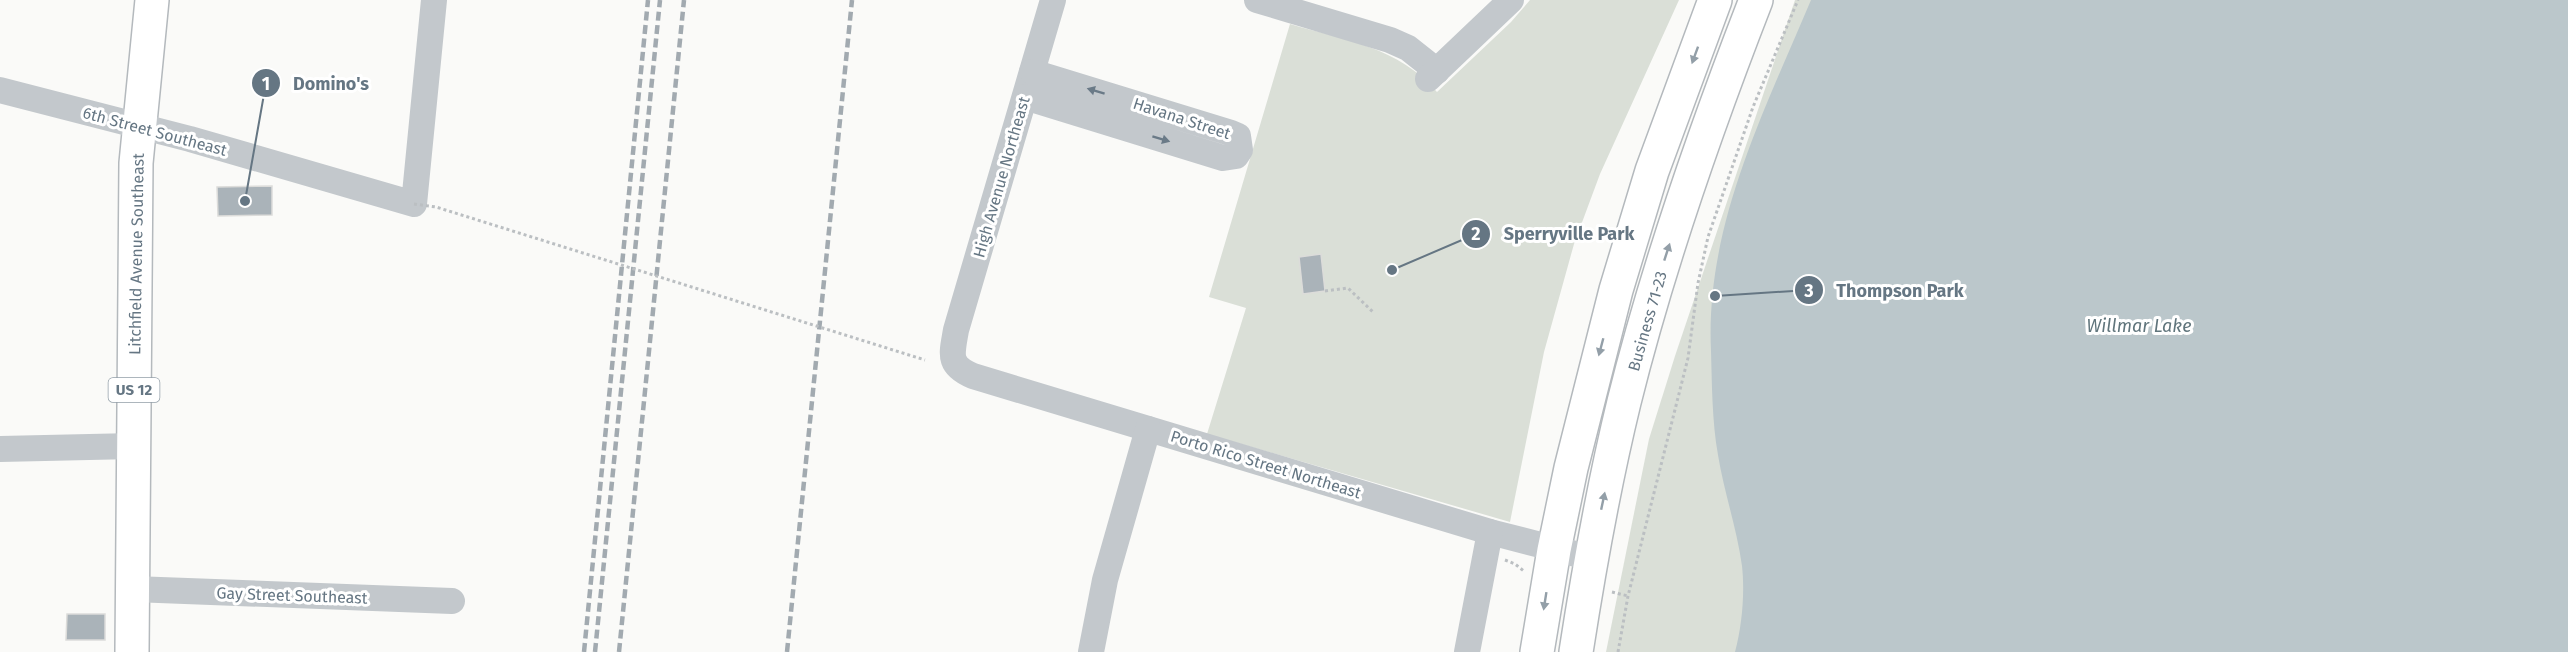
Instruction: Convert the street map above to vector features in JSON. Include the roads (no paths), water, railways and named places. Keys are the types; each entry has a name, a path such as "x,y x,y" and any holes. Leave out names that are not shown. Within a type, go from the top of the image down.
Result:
{"highway":[{"name":"Litchfield Avenue Southeast","path":"132,652 136,163 152,0"},
{"path":"1537,652 1554,550 1590,386 1616,290 1652,171 1715,0"},
{"name":"Business 71-23","path":"1576,652 1591,558 1624,402 1652,298 1692,174 1756,0"}],"street":[{"name":"6th Street Southeast","path":"0,90 190,139 414,204 434,0"},
{"name":"High Avenue Northeast","path":"951,354 959,319 1053,0"},
{"path":"1257,0 1390,40 1408,48 1432,75 1511,0"},
{"name":"Havana Street","path":"1025,97 1224,158 1231,158 1240,150 1238,136 1231,133 1032,72"},
{"name":"Porto Rico Street Northeast","path":"951,354 960,370 973,376 1490,532 1591,558"},
{"path":"1091,652 1106,580 1148,429"},
{"path":"0,449 134,446"},
{"path":"1467,652 1490,532"},
{"name":"Gay Street Southeast","path":"133,590 452,601"}],"water":[{"name":"Willmar Lake","path":"1811,0 2568,0 2568,652 1735,652 1742,609 1743,576 1716,442 1711,351 1712,305 1717,259 1741,171 1757,127"}],"railway":[{"path":"584,652 648,0"},
{"path":"595,652 660,0"},
{"path":"619,652 684,0"},
{"path":"787,652 852,0"}],"place":[{"name":"Domino's","path":"245,201"},
{"name":"Sperryville Park","path":"1392,270"},
{"name":"Thompson Park","path":"1715,296"}]}
